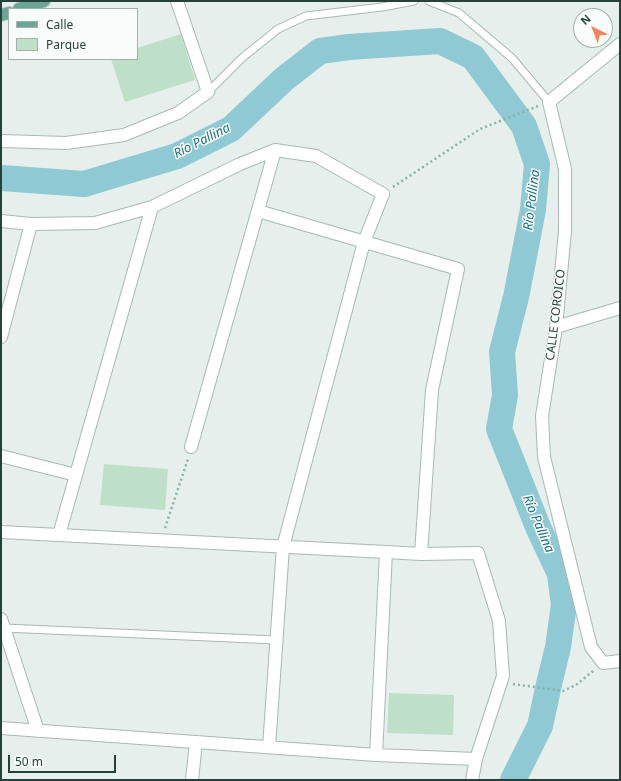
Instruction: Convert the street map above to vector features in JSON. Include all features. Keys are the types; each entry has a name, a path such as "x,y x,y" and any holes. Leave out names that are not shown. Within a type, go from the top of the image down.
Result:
{"main road":[{"path":"23,5 44,1"}],"street":[{"path":"1,141 66,143 124,135 178,113 208,92 177,1"},
{"path":"549,102 620,44"},
{"name":"CALLE COROICO","path":"549,102 565,169 566,231 556,327 542,416 544,457 592,647 603,663"},
{"path":"191,447 275,150"},
{"path":"1,221 31,224 95,223 152,207 240,164 275,150 316,156 383,194 364,242 283,547 269,747"},
{"path":"59,535 152,207"},
{"path":"258,211 458,269 432,390 421,554"},
{"path":"1,337 31,224"},
{"path":"556,327 620,308"},
{"path":"1,456 76,475"},
{"path":"1,532 421,554 478,553 499,621 503,676 476,759 472,780"},
{"path":"376,754 386,552"},
{"path":"2,623 38,731"},
{"path":"603,663 620,661"},
{"path":"1,728 376,754 476,759"},
{"path":"192,780 196,742"}],"lane":[{"path":"208,92 242,58 278,29 306,16 382,7 414,1"},
{"name":"CALLE COROICO","path":"429,1 458,13 512,58 549,102"},
{"path":"2,623 276,640"}],"path":[{"path":"383,194 480,129 533,108"},
{"path":"161,541 191,447"},
{"path":"510,684 563,691 576,685 603,663"}],"green space":[{"path":"181,34 195,80 125,102 111,60 138,60 138,48"},
{"path":"104,464 168,469 165,510 100,505"},
{"path":"389,693 454,695 453,735 387,733"}],"waterway":[{"name":"Río Pallina","path":"1,178 84,184 177,156 231,129 284,79 320,51 349,47 440,41 473,57 524,126 537,164 533,210 516,297 502,352 505,395 499,429 538,527 560,574 564,605 558,647 540,726 513,780"}]}
